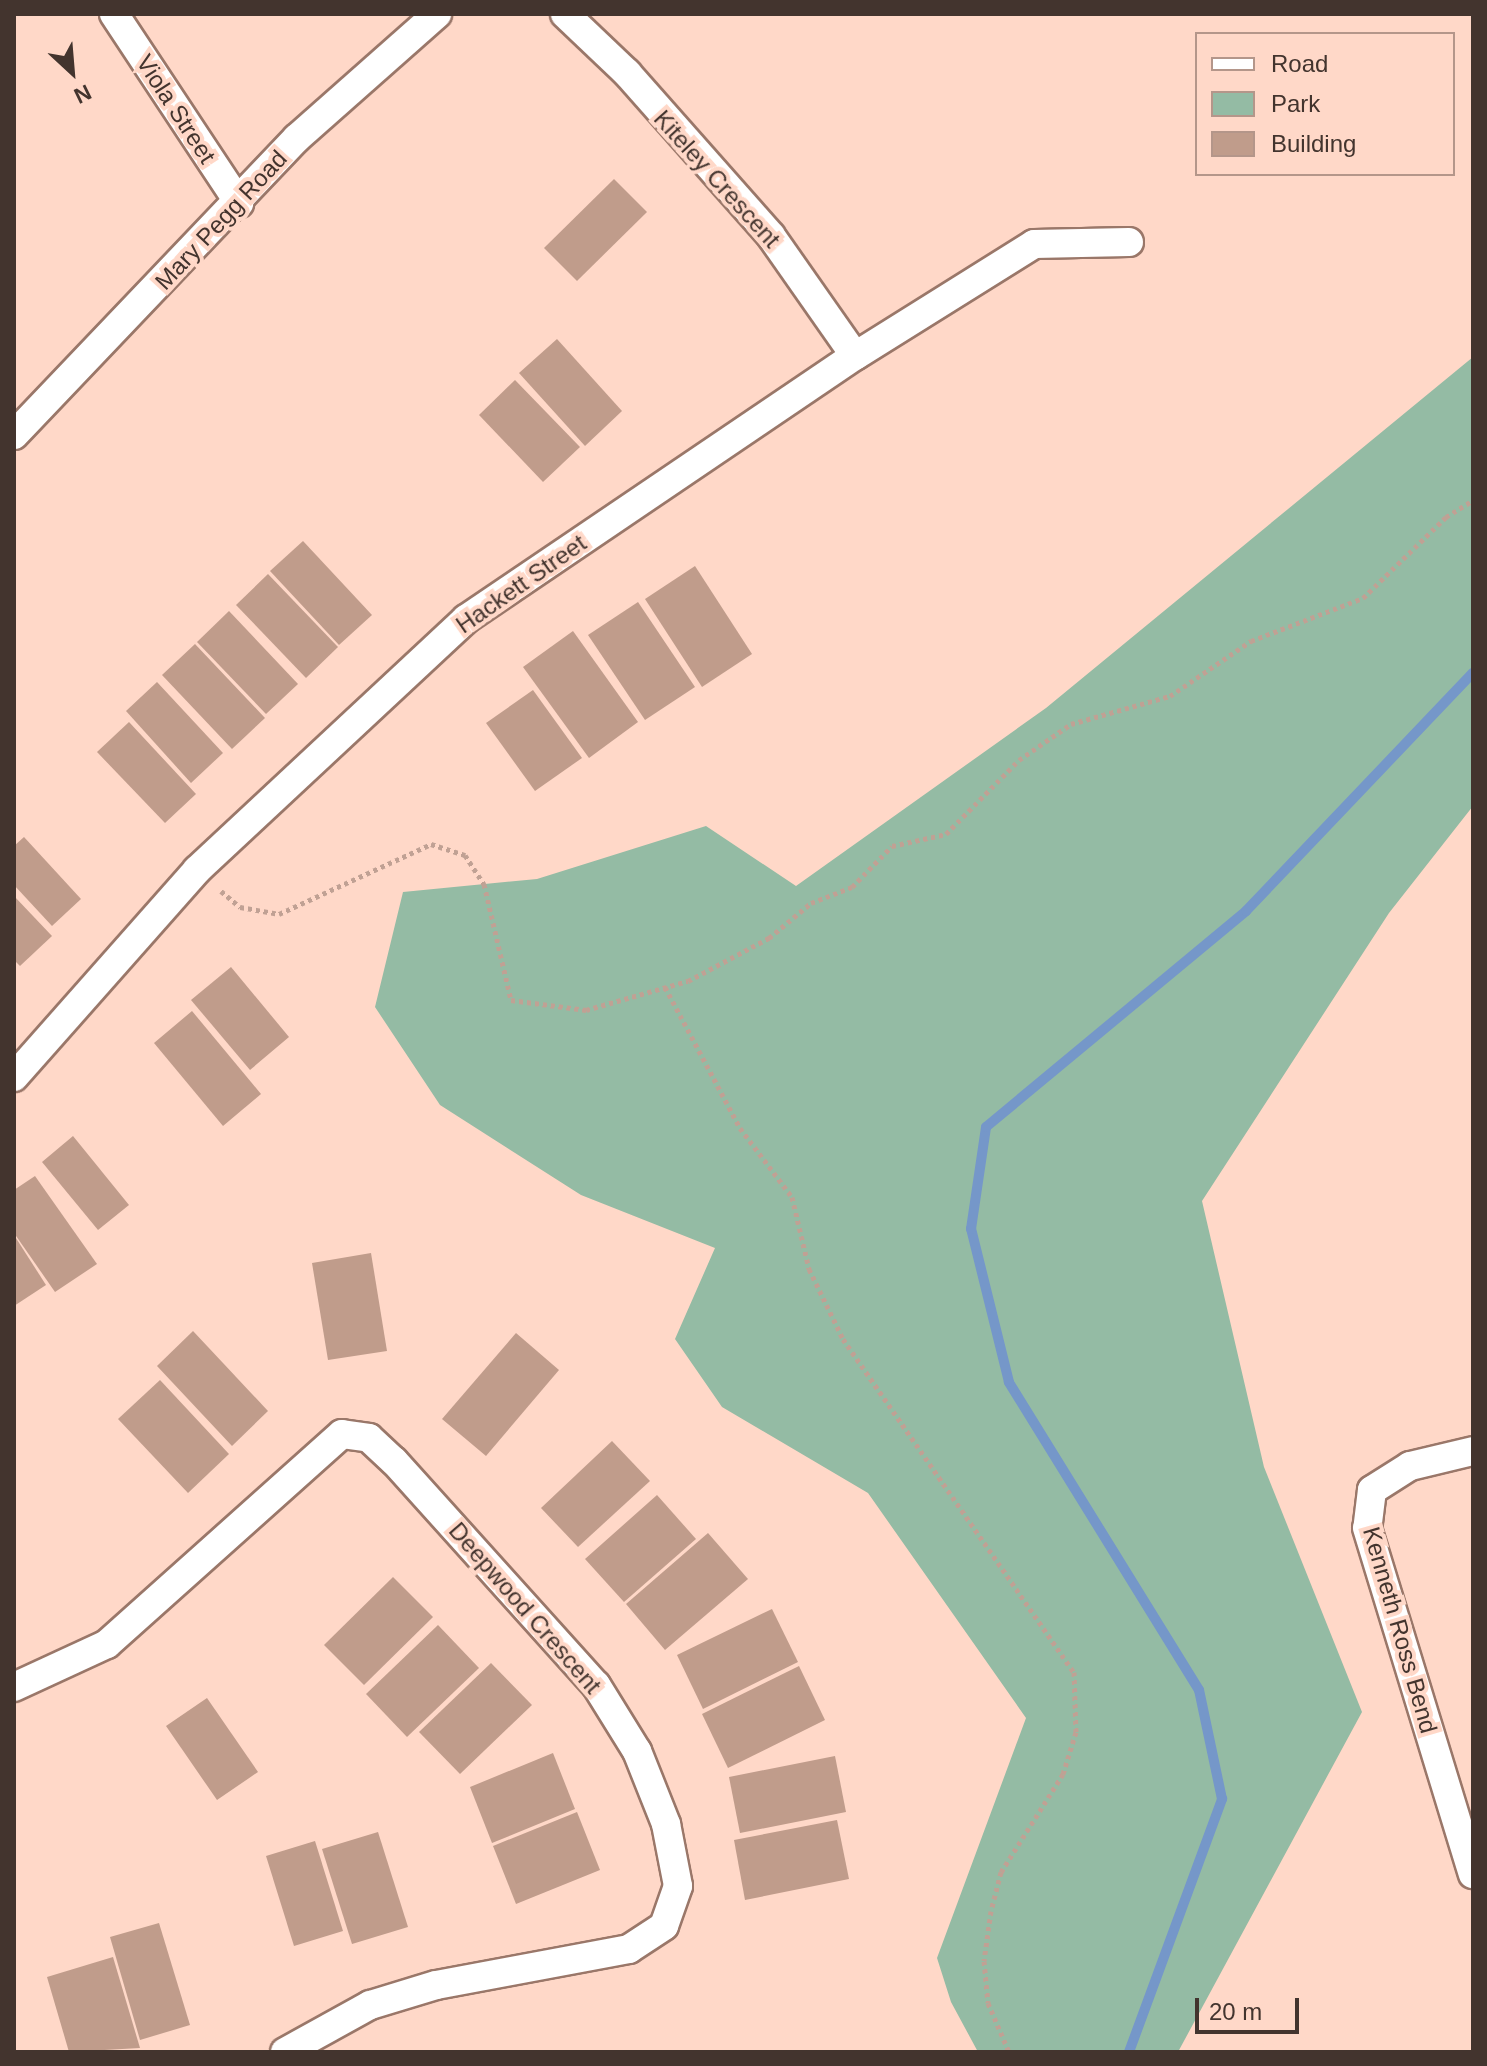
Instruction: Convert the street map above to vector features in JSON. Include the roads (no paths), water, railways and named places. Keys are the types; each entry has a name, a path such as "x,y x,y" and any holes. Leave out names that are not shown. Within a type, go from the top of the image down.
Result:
{"street":[{"name":"Viola Street","path":"114,14 239,203"},
{"name":"Mary Pegg Road","path":"14,435 239,203 297,138 437,14"},
{"name":"Kiteley Crescent","path":"565,14 627,73 771,236 855,356"},
{"name":"Hackett Street","path":"14,1077 197,870 466,619 855,356 1034,244 1129,242"},
{"name":"Deepwood Crescent","path":"14,1687 107,1644 342,1434 369,1438 394,1461 596,1685 637,1751 666,1824 678,1886 664,1926 646,1942 623,1951 436,1985 381,2001 338,2019 285,2052"},
{"name":"Kenneth Ross Bend","path":"1473,1451 1410,1466 1372,1490 1367,1528 1473,1874"}],"waterway":[{"path":"1129,2052 1222,1799 1199,1690 1009,1382 971,1229 986,1127 1246,911 1473,673"}]}
